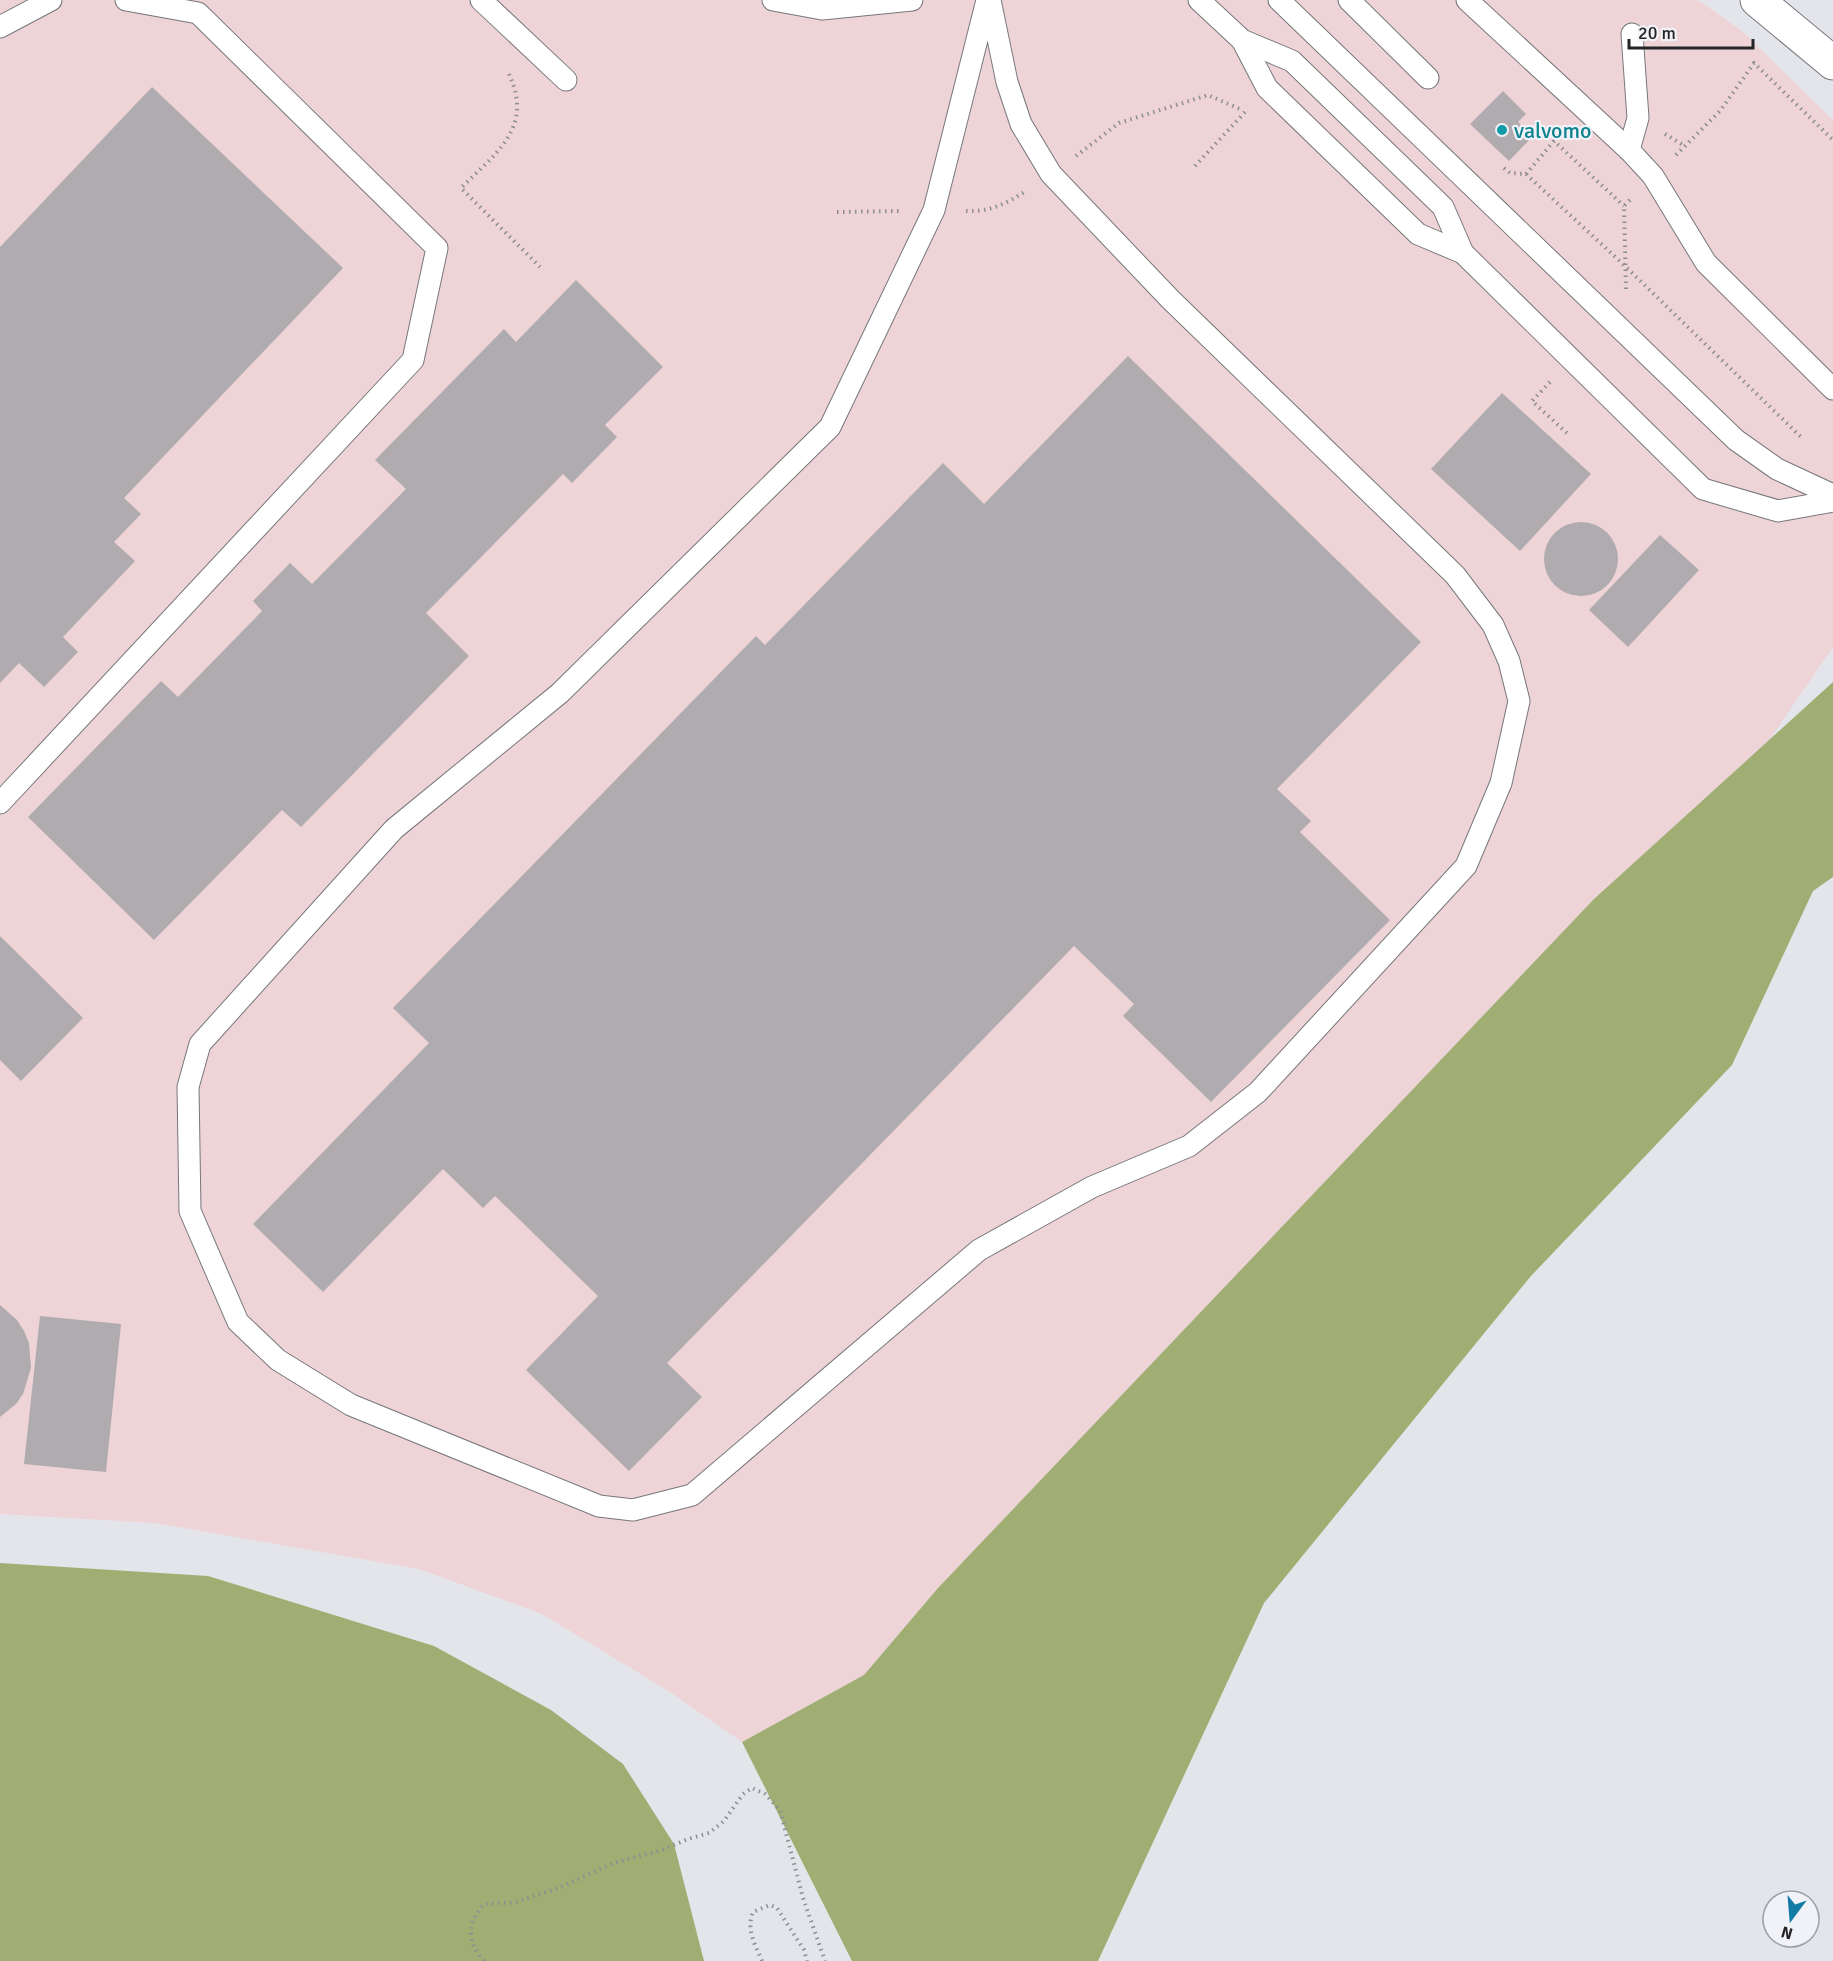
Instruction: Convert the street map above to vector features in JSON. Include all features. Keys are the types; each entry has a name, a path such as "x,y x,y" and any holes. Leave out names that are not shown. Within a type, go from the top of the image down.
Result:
{"street":[{"path":"1757,0 1833,63"}],"lane":[{"path":"0,27 51,0"},
{"path":"0,803 412,360 437,248 198,12 126,0"},
{"path":"481,0 566,80"},
{"path":"773,0 822,9 912,0"},
{"path":"988,0 1007,82 1021,124 1051,174 1170,299 1455,575 1493,625 1509,661 1519,700 1502,783 1466,866 1258,1092 1189,1146 1092,1187 979,1250 692,1495 633,1510 599,1506 351,1405 278,1360 238,1322 190,1211 188,1087 200,1044 394,829 560,693 830,427 934,210 988,0"},
{"path":"1199,0 1242,40 1267,88 1418,234 1463,253 1703,489 1778,511 1833,501"},
{"path":"1349,0 1428,78"},
{"path":"1467,0 1629,150 1653,176 1706,263 1833,389"},
{"path":"1288,3 1736,440 1777,469 1833,495"},
{"path":"1629,150 1638,118 1632,34"},
{"path":"1242,40 1292,61 1443,207 1463,253"}],"path":[{"path":"515,32 493,55 510,74 518,94 517,118 502,146 461,188 540,267"},
{"path":"1624,206 1720,111 1754,63 1833,140"},
{"path":"1526,174 1554,141 1624,206 1626,302 1611,320"},
{"path":"1503,167 1510,173 1526,174 1626,266 1801,436"},
{"path":"1570,436 1532,401 1572,359"},
{"path":"484,1961 476,1953 471,1935 473,1917 484,1905 516,1902 558,1888 613,1863 662,1850 709,1833 724,1821 742,1794 752,1788 765,1794 780,1810 803,1898 825,1961"},
{"path":"762,1961 753,1940 750,1921 753,1912 770,1905 777,1908 804,1950 807,1961"}],"shaded area":[{"path":"0,0 1698,0 1742,31 1833,120 1833,647 1770,739 1594,899 938,1588 864,1675 742,1742 670,1692 542,1614 419,1569 155,1523 0,1514"}],"green space":[{"path":"1833,682 1833,877 1813,891 1732,1065 1531,1276 1264,1603 1098,1961 852,1961 742,1742 864,1675 938,1588 1594,899"},
{"path":"0,1563 208,1576 434,1646 551,1710 623,1764 674,1844 704,1961 0,1961"}],"building":[{"path":"152,87 343,268 124,498 141,514 114,542 135,561 63,637 78,652 44,687 19,663 0,683 0,247"},
{"name":"valvomo","path":"1503,91 1526,114 1518,122 1533,136 1509,161 1470,124"},
{"path":"576,280 663,367 605,425 617,437 572,483 563,474 426,613 469,656 301,827 282,810 154,940 28,817 161,681 178,697 262,611 253,601 290,563 312,584 406,489 375,460 504,329 516,342"},
{"path":"1128,356 1421,642 1277,789 1311,821 1300,832 1390,920 1211,1102 1123,1016 1134,1004 1074,946 667,1363 702,1397 629,1471 526,1370 598,1296 495,1196 483,1208 443,1169 323,1292 253,1224 429,1043 393,1008 756,636 765,645 943,463 984,504"},
{"path":"1502,393 1591,474 1520,551 1431,469"},
{"path":"1581,522 1602,528 1612,538 1618,559 1612,580 1602,590 1581,596 1560,590 1550,580 1544,559 1550,538 1560,528"},
{"path":"1660,535 1699,570 1628,647 1589,610"},
{"path":"0,936 83,1018 21,1081 0,1060"},
{"path":"0,1305 17,1320 24,1331 29,1343 31,1368 23,1394 16,1404 0,1417"},
{"path":"40,1316 121,1324 106,1472 24,1464"}],"place":[{"name":"valvomo","path":"1502,130"}]}
